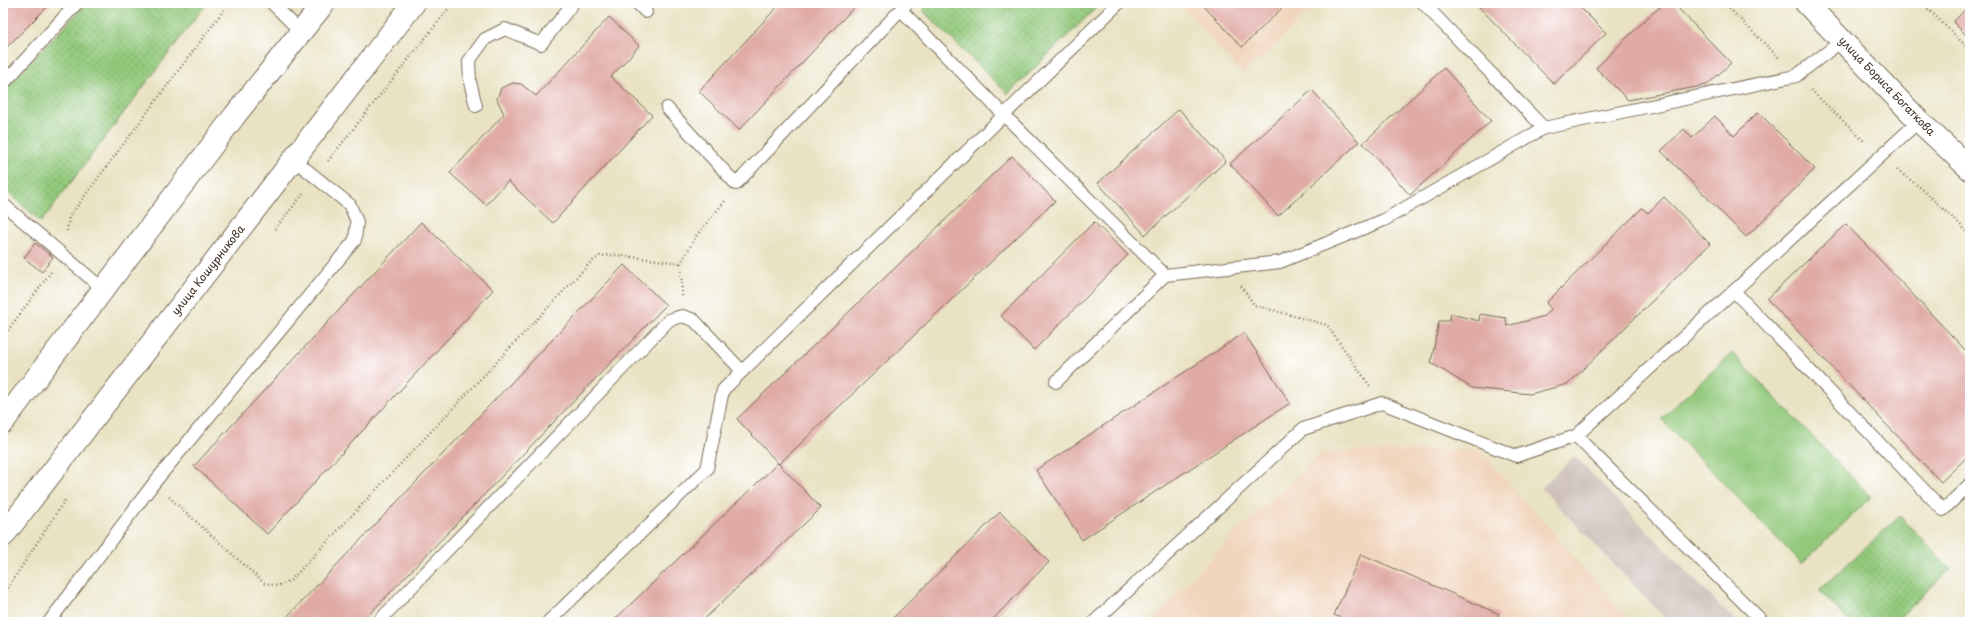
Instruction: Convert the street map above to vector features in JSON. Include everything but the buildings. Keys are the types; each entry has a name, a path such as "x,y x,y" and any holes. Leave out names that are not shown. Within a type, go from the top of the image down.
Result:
{"main road":[{"path":"3,422 236,114 324,3"},
{"name":"улица Кошурникова","path":"3,536 414,3"},
{"name":"улица Бориса Богаткова","path":"1806,3 1919,120 1970,169"}],"lane":[{"path":"3,84 77,3"},
{"path":"272,3 301,32"},
{"path":"476,106 470,82 469,61 485,39 505,29 541,44 573,3"},
{"path":"548,622 707,469 723,390 1119,3"},
{"path":"1423,3 1544,128"},
{"path":"667,108 736,184 904,6 1004,115 1165,275"},
{"path":"1056,382 1165,275 1280,262 1384,220 1544,128 1796,76 1843,40"},
{"path":"1094,622 1303,429 1382,403 1516,456 1576,436 1858,178 1879,156 1919,120"},
{"path":"49,622 154,483 355,240 357,222 350,205 293,159"},
{"path":"3,204 104,289"},
{"path":"1734,291 1943,510 1970,484"},
{"path":"378,622 669,320 682,316 694,320 742,370"},
{"path":"1576,436 1763,622"}],"path":[{"path":"3,338 63,255 69,217 229,3"},
{"path":"272,232 453,3"},
{"path":"1724,3 1796,76 1879,156 1921,188 1970,234"},
{"path":"1922,3 1970,50"},
{"path":"682,316 681,263 696,236 722,207"},
{"path":"154,483 264,583 278,586 291,580 590,263 600,256 616,255 681,263"},
{"path":"1228,268 1254,305 1327,325 1382,403"},
{"path":"3,596 70,494"}],"shaded area":[{"path":"1178,3 1318,3 1243,75"},
{"path":"1479,449 1632,622 1150,622 1235,533 1322,452"},
{"path":"1574,456 1736,622 1669,622 1541,488"}],"green space":[{"path":"87,3 207,3 41,222 3,187 3,91"},
{"path":"929,3 1101,3 1008,94 922,10"},
{"path":"1732,353 1871,497 1802,564 1661,419"},
{"path":"1900,516 1950,569 1895,622 1849,622 1819,590"}]}
